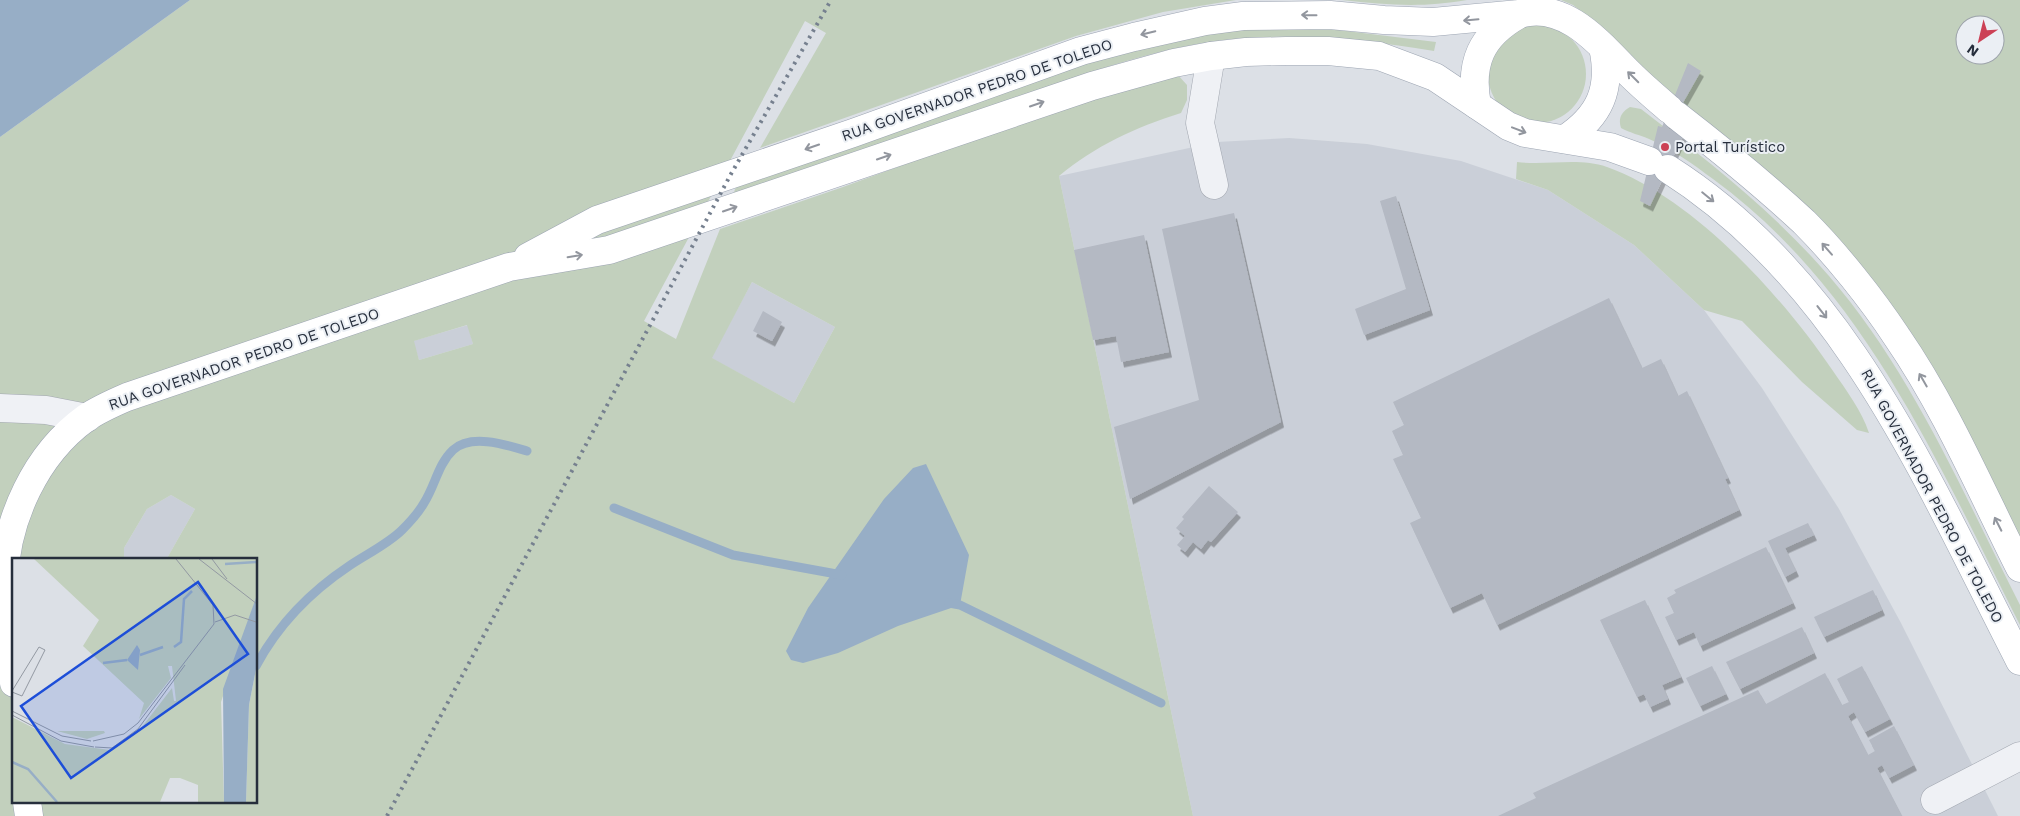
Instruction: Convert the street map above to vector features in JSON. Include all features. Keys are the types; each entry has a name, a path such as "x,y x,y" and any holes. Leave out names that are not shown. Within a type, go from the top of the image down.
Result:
{"main road":[{"name":"RUA GOVERNADOR PEDRO DE TOLEDO","path":"509,267 597,220 853,133 1081,51 1134,36 1205,21 1243,16 1330,15 1433,22 1519,14 1532,10 1545,11 1565,18 1587,30 1672,112 1732,158 1805,224 1875,307 1898,338 1925,383 2020,568"},
{"path":"1477,105 1474,87 1475,68 1480,51 1490,36 1504,23 1519,14"},
{"path":"1565,139 1580,130 1592,116 1601,100 1606,83 1607,65 1603,47"},
{"name":"RUA GOVERNADOR PEDRO DE TOLEDO","path":"12,663 4,581 11,530 20,503 32,480 60,443 86,418 104,407 155,387 509,267 609,250 1092,86 1174,63 1211,56 1246,52 1286,51 1328,51 1380,56 1435,78 1508,126 1525,133 1610,147 1658,165 1703,193 1734,219 1808,294 1838,331 1888,409 2020,661"}],"street":[{"path":"1211,56 1200,123 1214,185"},
{"path":"0,408 46,410 86,418"},
{"path":"1935,800 2020,756"}],"shaded area":[{"path":"1289,138 1367,144 1461,161 1548,190 1634,245 1704,310 1762,388 1839,509 1901,623 1998,816 1193,816 1059,176 1217,142"},
{"path":"752,282 835,327 794,403 711,358"},
{"path":"468,325 473,344 419,360 413,341"},
{"path":"171,495 195,509 167,558 124,558 124,548 147,509"}],"green space":[{"path":"190,0 1236,0 1163,12 1076,36 760,148 826,33 805,21 644,321 676,339 720,229 843,187 1034,117 1177,74 1187,85 1187,100 1181,113 1117,138 1087,155 1059,176 1193,816 0,816 0,137","holes":["752,282 835,327 794,403 712,358","467,325 473,344 419,360 414,341"]},
{"path":"1342,0 1467,0 1450,3 1405,5"},
{"path":"1561,0 2020,0 2020,540 1911,337 1645,74 1598,24 1573,5"},
{"path":"1537,25 1556,28 1572,39 1583,55 1586,74 1583,93 1572,109 1556,120 1537,123 1518,120 1502,109 1491,93 1488,74 1491,55 1502,39 1518,28"},
{"path":"1244,29 1330,29 1436,42 1434,51 1364,41 1294,37 1246,38 1214,41 1183,47 1090,72 732,197 736,187 1085,64 1163,43"},
{"path":"1630,107 1641,109 1715,167 1763,208 1808,253 1859,313 1886,352 1934,434 2020,605 2020,625 1926,442 1892,382 1855,326 1813,273 1766,223 1713,179 1682,157 1666,147 1621,128 1621,116"},
{"path":"1517,162 1596,164 1640,182 1672,201 1703,225 1734,253 1788,312 1848,393 1869,433 1857,430 1802,382 1742,321 1704,310 1634,245 1548,190 1516,179"}],"water":[{"path":"0,0 190,0 0,137"},
{"path":"926,464 969,555 960,605 898,626 838,653 803,663 791,660 786,651 808,608 884,499 913,468"}],"building":[{"name":"Portal Turístico","path":"1688,63 1701,71 1668,129 1684,134 1650,206 1640,201 1658,126 1662,127"},
{"path":"1396,196 1430,310 1364,335 1355,309 1406,289 1380,201"},
{"path":"1234,213 1281,422 1130,499 1114,427 1199,400 1162,229"},
{"path":"1144,235 1169,352 1121,362 1116,336 1093,340 1074,250"},
{"path":"1609,298 1642,368 1661,359 1678,396 1687,391 1728,478 1725,479 1739,510 1497,625 1482,593 1450,608 1410,523 1421,518 1393,459 1403,455 1392,431 1404,425 1393,402"},
{"path":"763,311 782,322 772,341 753,331"},
{"path":"1209,486 1238,512 1211,542 1208,540 1201,549 1193,542 1185,552 1177,545 1185,536 1176,528 1184,519 1182,517"},
{"path":"1808,523 1814,535 1785,548 1796,571 1785,577 1768,541"},
{"path":"1766,547 1793,603 1700,646 1694,632 1676,640 1665,617 1674,613 1667,598 1676,593 1674,590"},
{"path":"1873,590 1882,610 1824,637 1814,617"},
{"path":"1645,600 1681,677 1662,685 1668,699 1650,707 1644,694 1637,697 1600,620"},
{"path":"1802,627 1814,653 1740,689 1726,662"},
{"path":"1712,666 1726,694 1700,706 1686,678"},
{"path":"1862,666 1890,719 1865,732 1854,712 1848,716 1868,755 1875,751 1869,740 1894,726 1914,765 1889,778 1882,765 1877,768 1902,816 1498,816 1536,798 1533,793 1758,690 1766,704 1825,673 1842,705 1849,702 1837,679"}],"waterway":[{"path":"258,663 274,637 308,598 335,576 390,540 408,524 422,506 440,468 453,450 469,442 479,441 527,451"},
{"path":"614,508 733,555 842,575"},
{"path":"949,603 960,605 1161,703"}],"railway":[{"path":"387,816 731,174 831,0"}],"place":[{"name":"Portal Turístico","path":"1665,147"}]}
